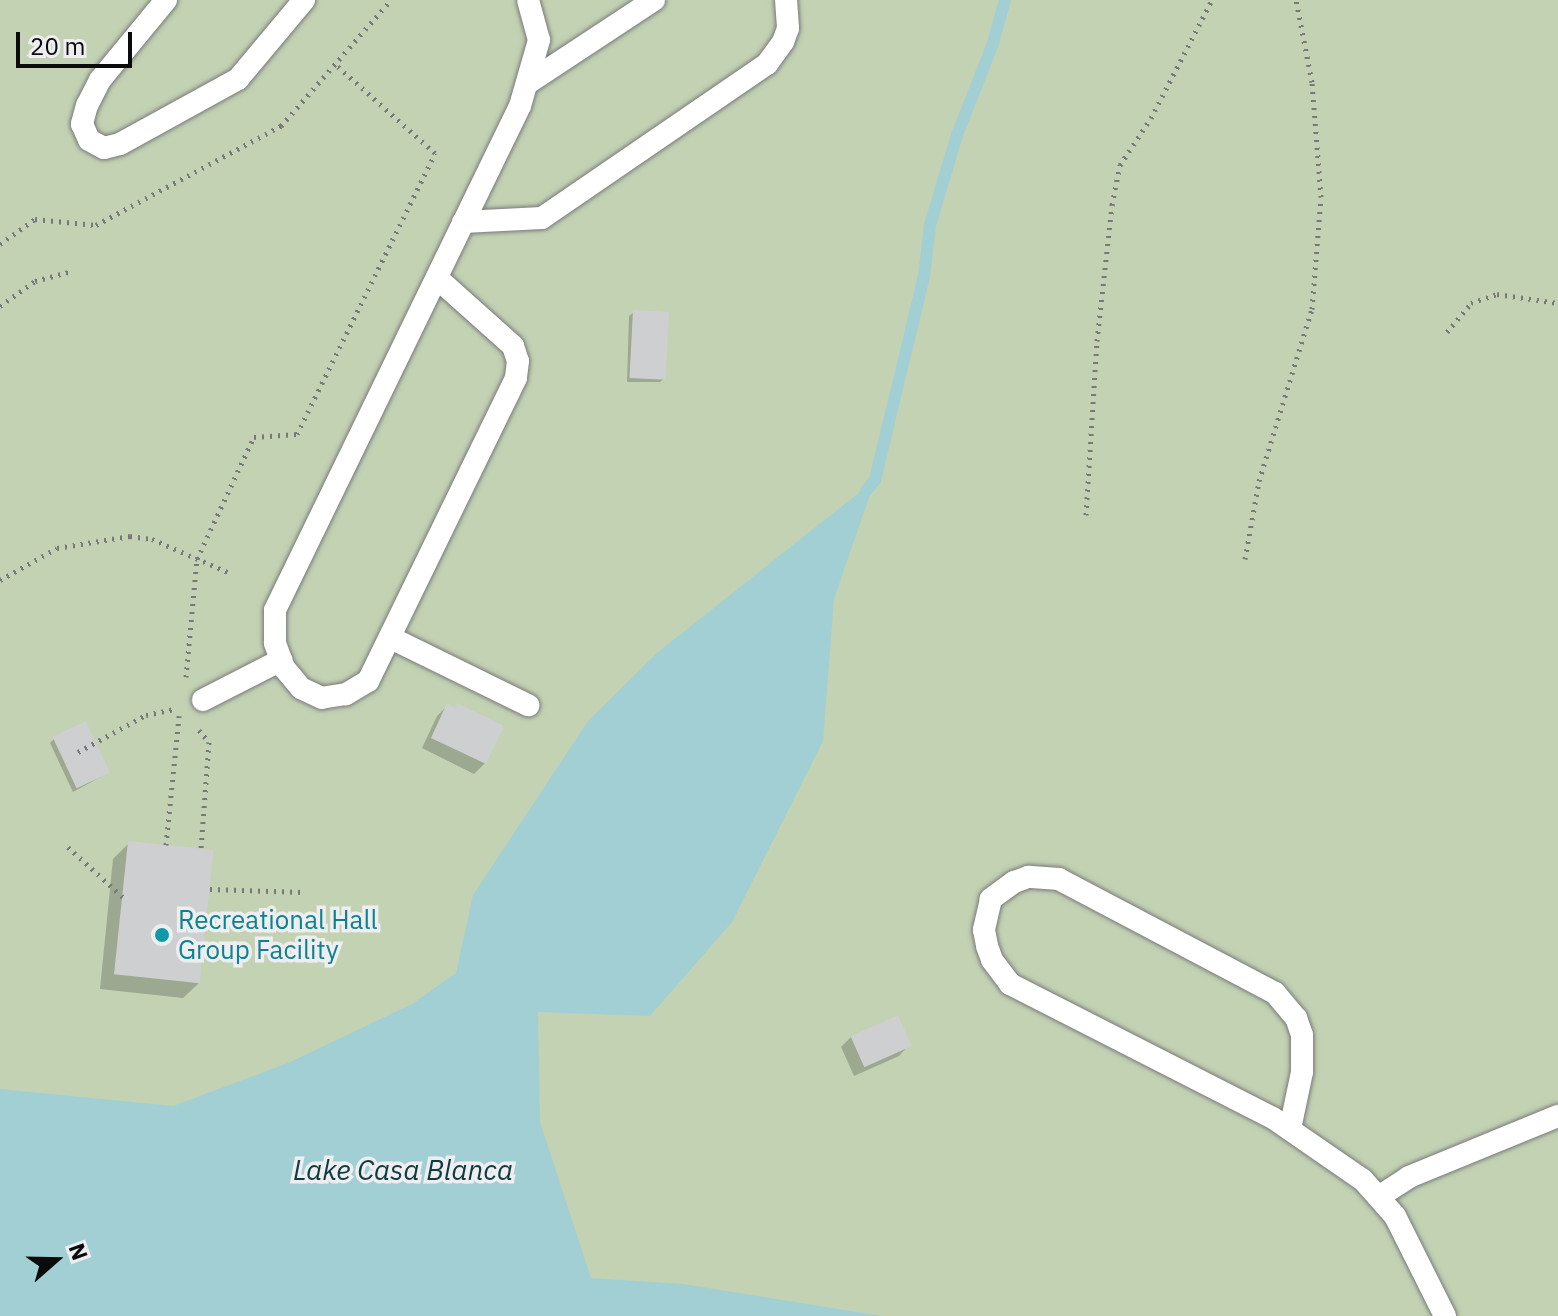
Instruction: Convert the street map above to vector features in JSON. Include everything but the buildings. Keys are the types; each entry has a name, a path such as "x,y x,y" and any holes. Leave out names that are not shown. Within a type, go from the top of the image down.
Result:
{"lane":[{"path":"166,0 100,80 87,105 82,124 89,140 104,148 120,144 238,79 304,0"},
{"path":"437,278 513,346 518,361 516,378 368,681 346,694 322,698 301,688 281,660 275,643 275,610 528,83 539,40 528,0"},
{"path":"528,83 654,0"},
{"path":"463,222 542,218 767,64 788,28 786,0"},
{"path":"391,638 528,705"},
{"path":"203,700 281,660"},
{"path":"1290,1129 1302,1072 1302,1035 1296,1018 1275,993 1059,879 1028,877 1014,882 991,899 984,930 987,946 992,960 1010,984 1290,1129 1363,1180 1380,1196 1408,1240 1445,1316"},
{"path":"1380,1196 1409,1177 1558,1116"}],"path":[{"path":"0,244 35,219 96,225 281,126 391,0"},
{"path":"1086,515 1097,341 1112,205 1120,165 1151,118 1212,0"},
{"path":"1245,559 1259,481 1312,309 1321,197 1312,82 1296,0"},
{"path":"186,682 197,559 254,437 297,434 435,153 335,64"},
{"path":"0,306 35,281 73,271"},
{"path":"1447,332 1471,303 1497,294 1558,303"},
{"path":"0,580 65,545 130,536 152,539 230,573"},
{"path":"78,752 146,715 180,708"},
{"path":"166,845 180,708"},
{"path":"180,708 209,742 201,849"},
{"path":"68,847 123,897"},
{"path":"210,889 304,892"}],"green space":[{"path":"0,0 1558,0 1558,1316 0,1316"}],"water":[{"name":"Lake Casa Blanca","path":"875,480 834,599 823,741 732,922 650,1016 538,1012 540,1122 591,1278 683,1284 882,1316 0,1316 0,1089 173,1106 288,1063 412,1004 456,973 473,895 588,721 658,652"}],"waterway":[{"path":"866,491 875,480 924,276 930,225 957,135 993,43 1005,0"}],"place":[{"name":"Recreational Hall Group Facility","path":"162,935"}]}
